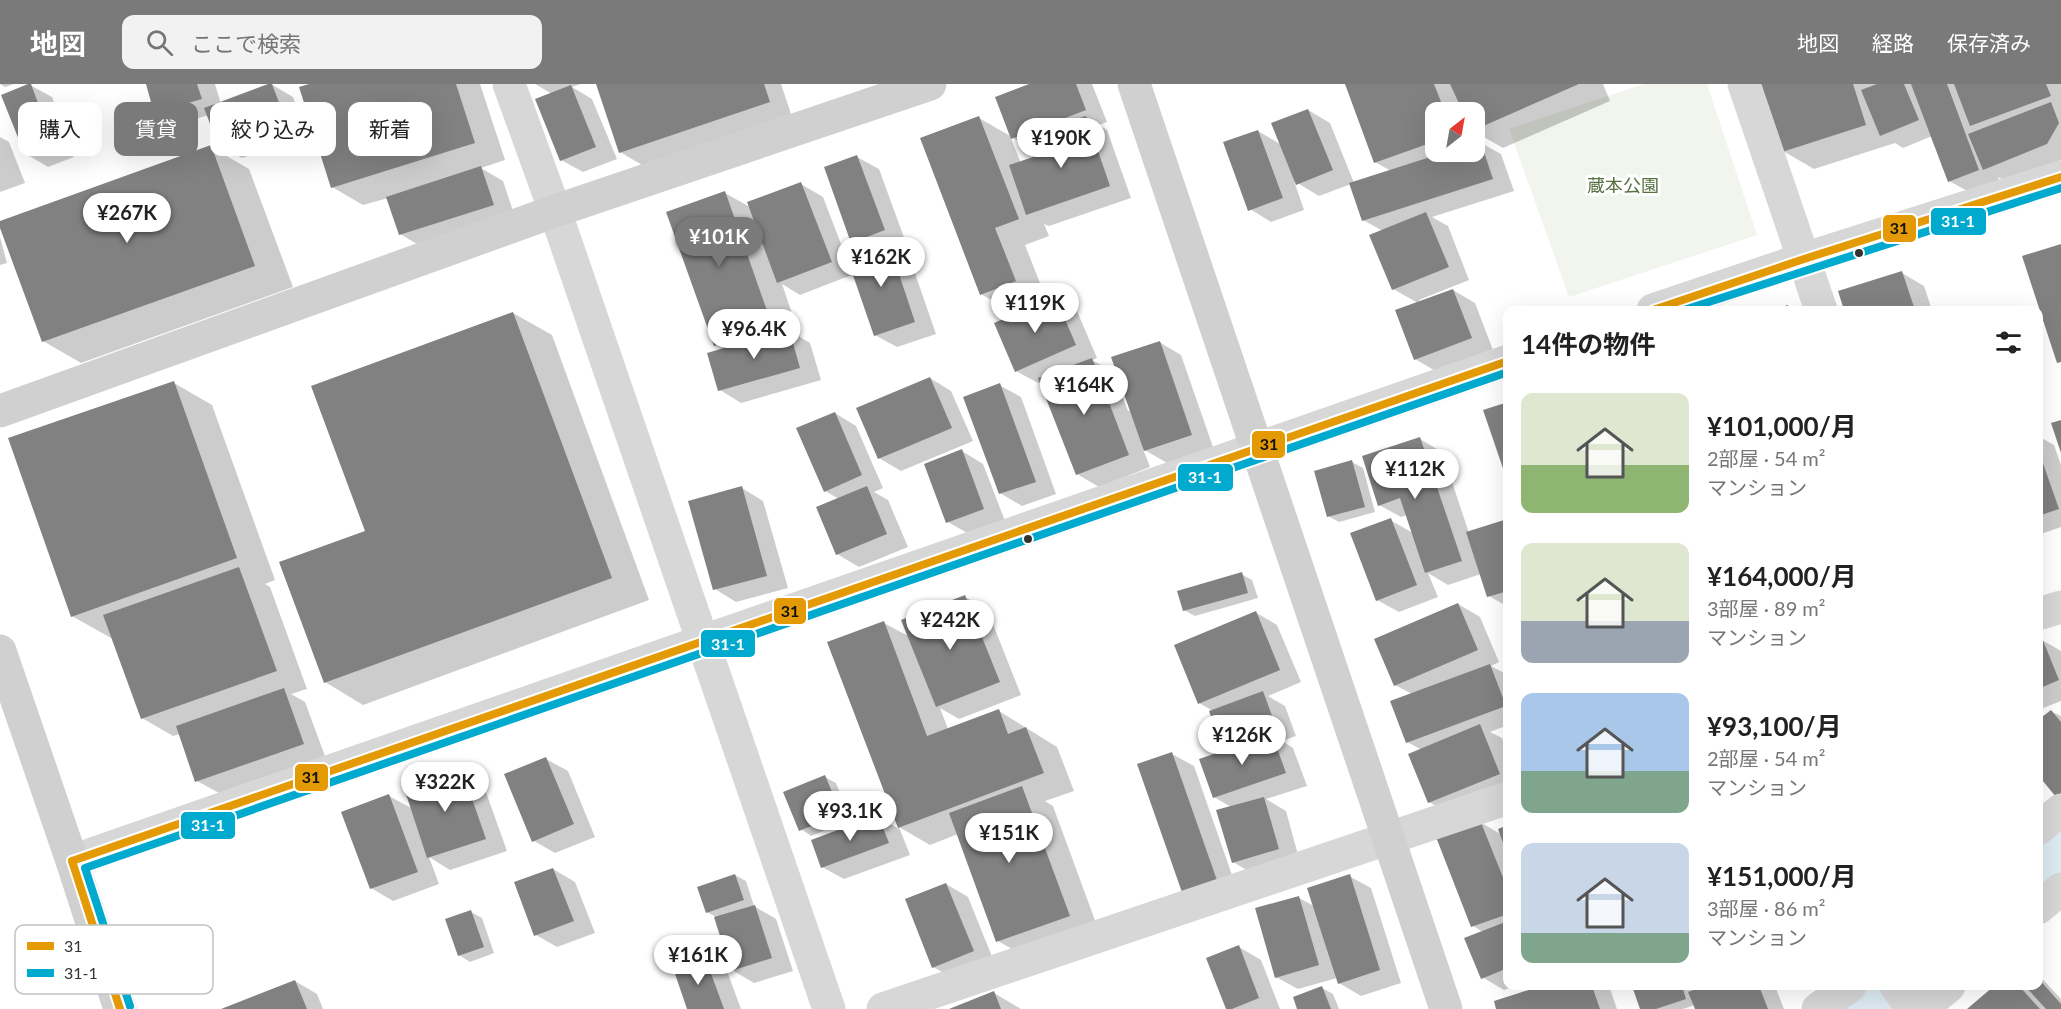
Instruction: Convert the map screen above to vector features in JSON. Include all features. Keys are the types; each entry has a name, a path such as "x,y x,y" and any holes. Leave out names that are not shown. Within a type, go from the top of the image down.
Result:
{"street":[{"path":"509,84 829,1009"},
{"path":"0,411 555,212 930,84"},
{"path":"1134,84 1446,1009"},
{"path":"1743,84 1820,306"},
{"path":"1665,306 2061,177"},
{"path":"72,861 1503,363"},
{"path":"2043,612 2061,607"},
{"path":"0,651 93,925"},
{"path":"883,1009 1503,800"},
{"path":"2043,825 2061,810"},
{"path":"2043,904 2061,889"},
{"path":"1818,1009 1844,990"},
{"path":"1899,990 1913,1009"},
{"path":"1922,1009 1944,990"},
{"path":"115,994 120,1009"}],"green space":[{"name":"蔵本公園","path":"1644,84 1707,84 1757,235 1569,297 1509,129"}],"building":[{"path":"31,84 38,102 18,102 18,138 1,95"},
{"path":"146,84 197,84 202,99 192,102 151,102"},
{"path":"272,84 279,102 220,102"},
{"path":"309,84 456,84 475,143 331,188 321,156 336,156 336,102 304,102 299,87"},
{"path":"596,84 764,84 770,102 619,153"},
{"path":"1029,84 1076,84 1086,110 1011,139 995,97"},
{"path":"1345,84 1434,84 1441,102 1425,102 1425,145 1374,163"},
{"path":"1450,84 1579,84 1485,125 1485,102 1458,102"},
{"path":"1760,84 1853,84 1866,125 1782,152"},
{"path":"1877,84 1904,84 1919,120 1880,136 1861,90"},
{"path":"1911,84 1947,84 1979,170 1948,182"},
{"path":"1954,84 2046,84 2051,96 1970,126"},
{"path":"571,85 596,147 560,161 535,99"},
{"path":"2051,102 2059,123 2047,144 1983,170 1968,134"},
{"path":"210,106 210,124 204,108"},
{"path":"1308,109 1333,170 1296,185 1271,123"},
{"path":"979,116 1019,219 995,228 1016,281 980,295 920,138"},
{"path":"1086,116 1110,186 1026,215 1009,165 1054,150 1047,129"},
{"path":"1258,130 1283,198 1248,211 1223,142"},
{"path":"210,145 210,156 215,156 255,266 42,342 0,228 0,221 180,156 198,156 198,150"},
{"path":"857,155 885,230 851,243 824,167"},
{"path":"1485,155 1493,179 1362,221 1349,183 1425,159 1425,162 1485,162"},
{"path":"481,166 494,205 399,235 386,197"},
{"path":"801,182 832,262 777,283 747,202"},
{"path":"725,191 772,325 714,346 666,212"},
{"path":"1426,212 1449,267 1392,290 1369,235"},
{"path":"888,241 915,322 874,336 846,255"},
{"path":"2061,244 2061,362 2057,363 2043,320 2043,306 2038,306 2022,256"},
{"path":"1902,271 1914,306 1843,306 1838,291"},
{"path":"1453,289 1472,338 1414,360 1395,310"},
{"path":"1055,296 1076,345 1015,372 994,323"},
{"path":"513,312 612,578 324,683 279,562 365,531 311,386"},
{"path":"789,329 800,368 718,391 707,353"},
{"path":"1160,341 1192,435 1144,451 1111,357"},
{"path":"1092,358 1129,455 1076,475 1038,378"},
{"path":"930,377 952,428 878,459 856,408"},
{"path":"174,381 237,558 71,617 8,438"},
{"path":"1000,383 1036,482 999,494 963,397"},
{"path":"1503,404 1503,468 1483,410"},
{"path":"835,412 862,475 824,492 796,428"},
{"path":"2061,420 2061,453 2051,423"},
{"path":"1420,437 1462,561 1425,573 1400,498 1378,506 1362,456"},
{"path":"962,449 984,509 946,523 924,464"},
{"path":"1352,460 1365,507 1327,517 1314,471"},
{"path":"2043,463 2059,509 2043,514"},
{"path":"742,486 767,576 713,590 688,501"},
{"path":"867,486 887,534 836,555 816,507"},
{"path":"1391,518 1417,585 1376,601 1350,533"},
{"path":"1503,520 1503,592 1487,597 1466,532"},
{"path":"239,567 277,671 141,719 103,615"},
{"path":"1242,572 1248,593 1183,611 1177,591"},
{"path":"965,595 1000,682 936,707 901,620"},
{"path":"1458,603 1478,650 1394,686 1374,639"},
{"path":"1256,611 1280,670 1198,704 1174,645"},
{"path":"884,621 927,736 999,709 1008,734 1026,727 1044,773 898,828 827,642"},
{"path":"2043,640 2059,680 2043,687"},
{"path":"1490,664 1503,698 1503,707 1406,743 1390,701"},
{"path":"284,688 304,744 195,782 176,726"},
{"path":"1263,691 1275,724 1220,743 1209,711"},
{"path":"2051,710 2061,722 2061,793 2056,797 2043,781 2043,716"},
{"path":"1480,724 1500,774 1428,803 1408,754"},
{"path":"1272,734 1286,773 1213,798 1199,759"},
{"path":"1172,752 1219,886 1184,898 1137,764"},
{"path":"546,757 574,824 532,842 504,774"},
{"path":"461,767 486,839 427,858 404,788"},
{"path":"825,775 841,814 799,831 783,792"},
{"path":"1022,786 1070,916 996,942 949,813"},
{"path":"389,794 418,872 370,889 341,812"},
{"path":"1264,797 1279,849 1232,863 1216,810"},
{"path":"878,815 889,843 821,868 811,840"},
{"path":"1480,820 1503,878 1503,916 1471,927 1436,837"},
{"path":"1503,827 1503,843 1498,829"},
{"path":"553,868 574,921 534,936 514,882"},
{"path":"735,874 744,900 706,913 697,887"},
{"path":"1350,874 1380,970 1338,984 1307,888"},
{"path":"946,883 974,951 932,968 905,899"},
{"path":"1299,896 1319,965 1275,978 1255,908"},
{"path":"755,905 772,958 731,971 714,917"},
{"path":"471,910 484,947 458,956 445,919"},
{"path":"1503,923 1503,970 1481,979 1464,938"},
{"path":"1239,945 1259,998 1232,1009 1226,1009 1206,958"},
{"path":"705,957 724,1009 687,1009 673,968"},
{"path":"295,980 307,1009 221,1009"},
{"path":"2043,984 2061,1004 2061,1009 2046,1009 2029,990 2043,990"},
{"path":"1322,986 1331,1009 1297,1009 1293,997"},
{"path":"1528,990 1593,990 1600,1009 1496,1009 1494,1001"},
{"path":"1633,990 1683,990 1686,999 1656,1009 1640,1009"},
{"path":"1694,990 1761,990 1768,1009 1695,1009 1688,992"},
{"path":"1989,990 2023,990 2040,1009 1967,1009"},
{"path":"994,991 1001,1009 949,1009"}],"waterway":[{"path":"2043,861 2061,846"},
{"path":"1867,1009 1891,990"}],"transit line":[{"name":"31","path":"1665,306 2061,177"},
{"name":"31-1","path":"1696,306 2061,188"},
{"name":"31","path":"72,861 1503,363"},
{"name":"31-1","path":"104,925 85,868 1503,374"},
{"name":"31","path":"72,861 93,925"},
{"name":"31","path":"115,994 120,1009"},
{"name":"31-1","path":"126,994 130,1006"}]}
